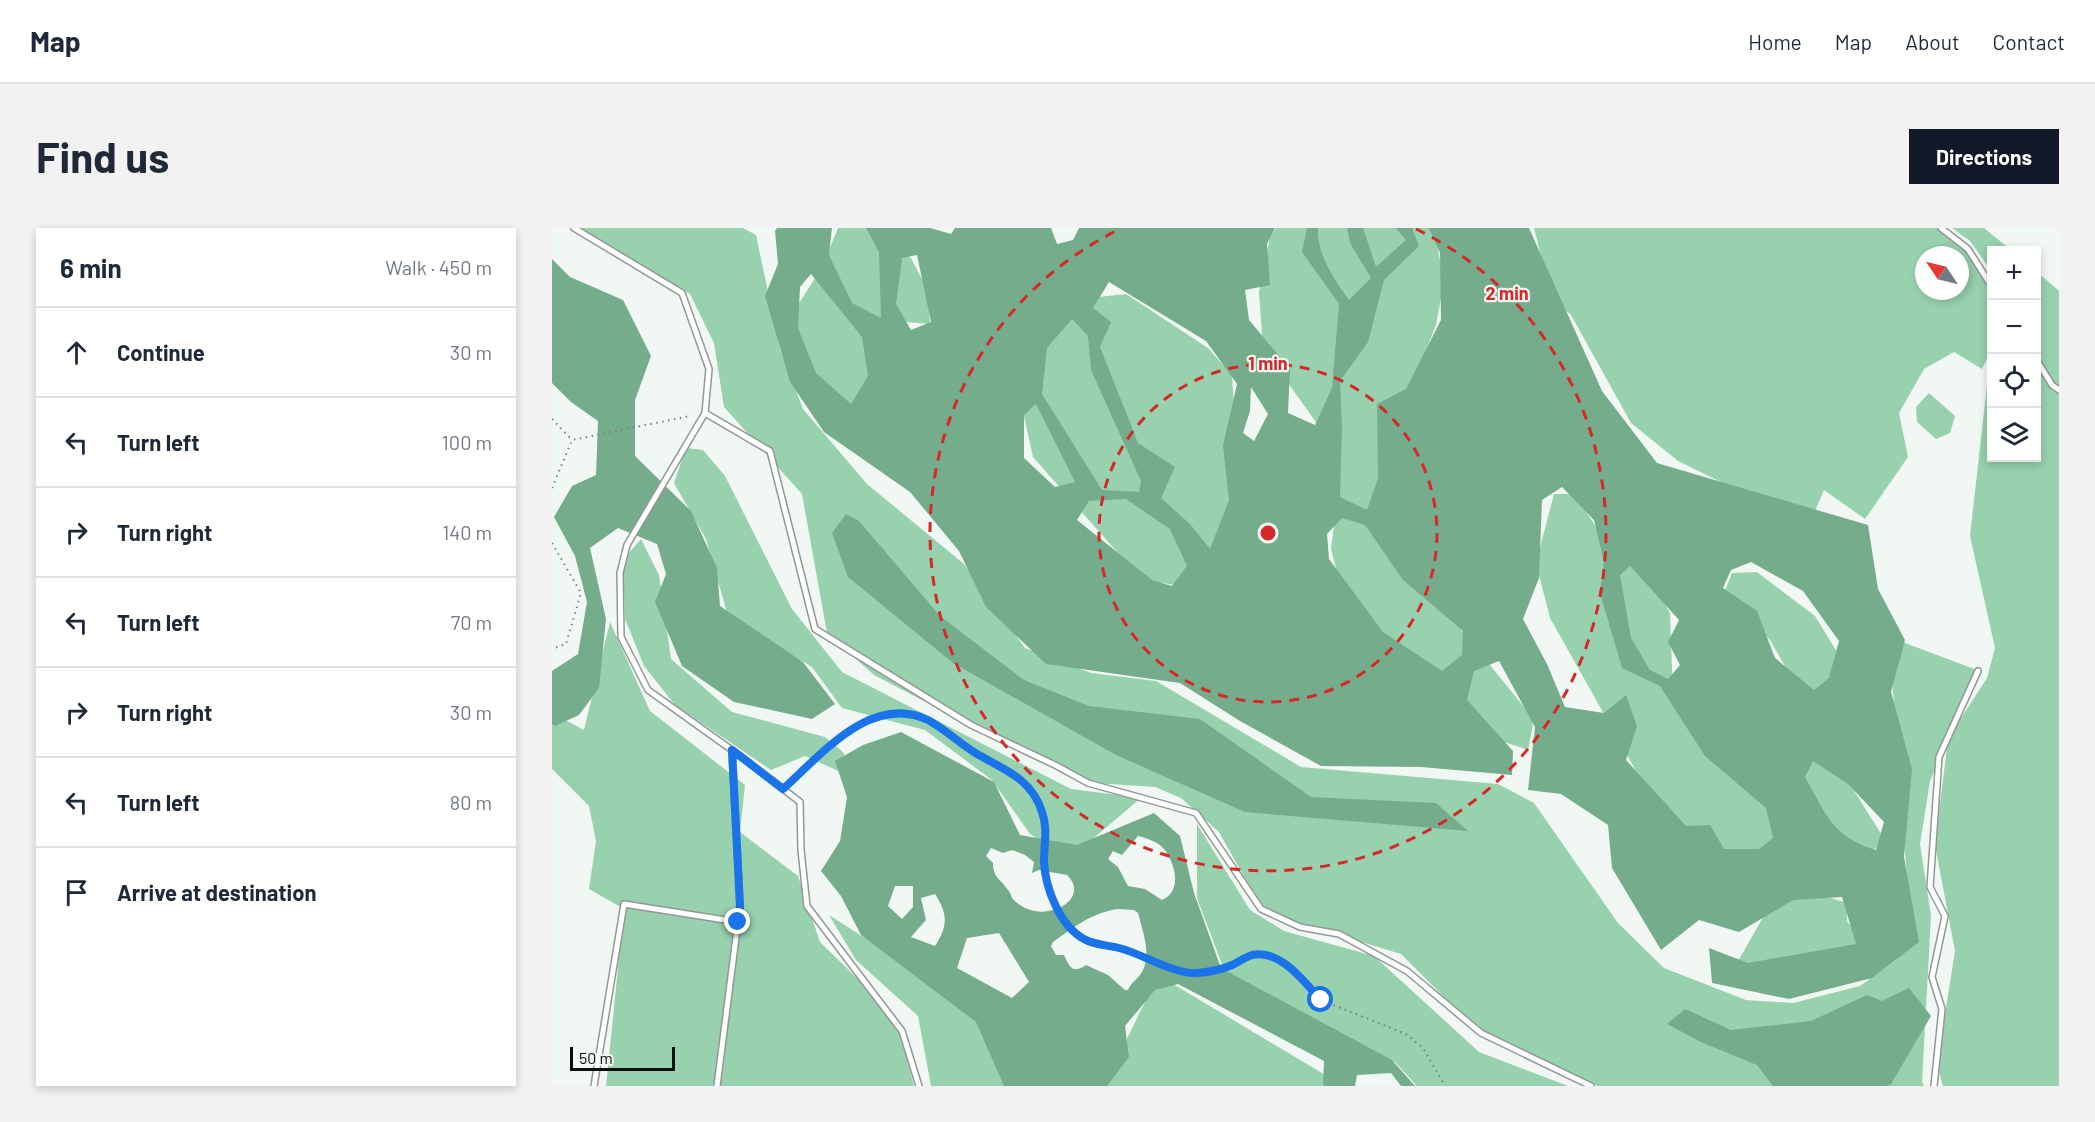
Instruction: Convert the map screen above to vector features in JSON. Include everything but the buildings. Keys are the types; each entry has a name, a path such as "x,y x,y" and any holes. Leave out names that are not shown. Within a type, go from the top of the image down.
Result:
{"lane":[{"path":"574,228 682,293 709,369 705,413 627,545 620,573 621,637 648,690 800,802 801,850 807,906 902,1031 919,1086"},
{"path":"1941,228 1968,249 1987,279"},
{"path":"2041,366 2052,385 2059,390"},
{"path":"705,413 770,451 815,629 971,724 1088,783 1196,813 1261,909 1300,927 1339,934 1407,971 1481,1033 1591,1086"},
{"path":"1934,1086 1942,1009 1932,977 1946,916 1930,887 1939,757 1978,671"},
{"path":"717,1086 740,906 732,750"},
{"path":"594,1086 624,904 738,922"}],"path":[{"path":"572,440 705,413"},
{"path":"552,419 572,440"},
{"path":"552,488 572,440"},
{"path":"552,543 580,593 566,644 552,650"},
{"path":"783,789 849,729 887,713 906,712 929,721 968,749 1026,782 1036,795 1046,831 1044,861 1050,889 1067,925 1074,933 1088,941 1121,948 1193,973 1209,972 1229,966 1252,955 1267,955 1293,969 1321,1000 1406,1034 1423,1048 1445,1086"}],"shaded area":[{"path":"569,228 743,228 756,235 780,349 803,409 867,484 964,564 1025,648 1091,673 1156,681 1301,767 1498,784 1534,803 1618,923 1664,968 1746,1000 1793,1003 1860,986 1896,960 1910,919 1889,637 1977,670 1952,732 1987,678 1995,648 1970,536 1987,385 1987,462 2041,462 2041,275 2059,291 2059,1086 1943,1086 1937,1065 1955,951 1935,845 1948,739 1930,781 1920,844 1931,916 1922,1082 1924,1086 1598,1086 1480,1033 1401,954 1279,917 1257,900 1219,832 1181,798 1155,787 1079,782 874,675 827,633 802,494 724,407 714,343 690,294"},
{"path":"777,228 832,228 829,255 852,303 881,318 879,252 866,228 930,228 951,234 955,228 1051,228 1057,244 1073,240 1079,228 1275,228 1267,244 1270,285 1245,290 1249,320 1290,369 1288,413 1315,425 1332,388 1339,304 1302,252 1307,228 1318,228 1323,257 1349,300 1371,278 1350,243 1347,228 1363,228 1376,267 1406,240 1396,228 1412,228 1419,246 1384,280 1368,342 1340,381 1342,428 1340,497 1367,510 1378,478 1377,404 1406,389 1441,320 1440,253 1429,228 1529,228 1602,391 1657,463 1868,525 1878,589 1905,640 1891,692 1912,769 1904,857 1919,942 1872,978 1789,999 1712,983 1709,948 1748,963 1856,944 1842,897 1793,900 1739,932 1699,920 1661,950 1612,868 1608,825 1561,794 1528,790 1535,727 1499,661 1474,671 1467,700 1513,751 1512,775 1421,767 1321,766 1240,721 1180,683 1046,664 986,607 959,551 910,492 824,432 790,382 765,296 778,264 775,231","holes":["917,255 931,322 911,330 896,304 902,258","811,274 862,337 868,376 851,404 816,373 798,328 800,287","1109,282 1206,341 1237,384 1223,445 1229,500 1210,549 1190,524 1161,498 1175,467 1138,443 1100,347 1111,322 1093,308","1072,319 1088,336 1091,370 1141,481 1139,492 1102,490 1042,394 1047,348","1251,387 1268,414 1254,441 1243,433 1250,411","1036,404 1075,482 1055,487 1024,458 1024,415","1562,487 1594,520 1604,562 1600,593 1622,668 1660,686 1705,756 1766,808 1773,838 1759,849 1724,849 1710,825 1686,826 1626,760 1637,726 1626,695 1604,713 1565,707 1547,664 1523,619 1539,578 1542,500","1126,499 1170,529 1187,566 1172,586 1152,580 1077,520 1089,501","1342,518 1365,525 1403,580 1463,631 1462,655 1442,671 1383,632 1329,559 1327,534","1751,562 1803,591 1839,641 1829,678 1814,690 1775,658 1757,611 1723,588 1731,570","1630,566 1679,620 1668,642 1680,665 1668,679 1650,670 1631,638 1620,575","1813,761 1848,784 1884,822 1876,850 1849,838 1825,813 1805,777"]},
{"path":"838,228 884,228 883,238 911,258 927,289 930,324 880,320 872,388 853,408 815,386 791,316 822,267"},
{"path":"1276,228 1434,228 1444,282 1436,325 1379,468 1379,529 1534,719 1528,750 1483,735 1366,622 1340,584 1331,549 1340,479 1333,446 1263,348 1259,292 1270,237"},
{"path":"1534,228 1941,228 1967,246 1915,246 1915,300 1969,300 1969,249 1987,274 1987,358 1982,369 1954,352 1924,369 1899,413 1908,457 1865,519 1824,490 1809,525 1678,461 1631,423 1571,315 1552,299"},
{"path":"1952,228 1984,228 2006,246 1987,246 1987,265 1970,241"},
{"path":"552,259 570,277 623,300 651,356 635,400 635,456 691,511 717,568 720,606 803,662 835,704 812,719 734,702 682,666 655,602 666,574 657,544 618,528 590,548 606,619 599,688 579,715 555,726 552,724 552,671 578,654 587,602 575,556 554,517 572,486 596,475 598,421 571,402 552,383"},
{"path":"1126,294 1208,348 1232,375 1238,466 1220,540 1179,586 1141,579 1033,457 1022,407 1031,367 1061,317 1089,298"},
{"path":"1929,393 1955,416 1950,433 1936,439 1917,422 1916,407"},
{"path":"686,448 703,450 725,476 792,609 842,672 1071,789 1141,798 1082,848 1052,847 1030,834 992,780 925,730 842,708 812,667 728,616 706,539 674,483"},
{"path":"1554,494 1575,494 1610,549 1643,564 1670,613 1673,697 1766,805 1773,838 1762,854 1737,859 1677,822 1640,778 1550,618 1536,563"},
{"path":"846,514 859,521 940,616 1024,680 1089,706 1200,719 1311,797 1436,803 1468,831 1245,812 1116,755 953,663 848,577 832,533"},
{"path":"641,539 659,575 671,659 732,712 825,737 844,753 845,774 805,756 771,770 675,705 644,666 625,619 623,560"},
{"path":"1757,572 1815,616 1845,665 1821,696 1794,682 1770,640 1725,591 1732,573"},
{"path":"610,622 650,711 745,785 740,832 798,876 820,942 896,1016 914,1086 606,1086 624,909 589,889 596,841 589,806 552,769 552,713 584,730"},
{"path":"901,732 994,782 1020,835 1077,845 1154,813 1180,836 1194,893 1221,968 1392,1060 1415,1086 1401,1086 1391,1073 1357,1075 1355,1086 1323,1086 1324,1061 1178,984 1155,990 1125,1026 1129,1057 1107,1086 1004,1086 976,1022 861,935 841,896 821,871 840,841 847,797 835,761 863,745","holes":["1138,836 1162,847 1174,869 1175,884 1169,896 1162,900 1145,889 1128,886 1118,867 1108,859 1113,851 1122,855","991,848 1003,853 1012,850 1025,855 1034,862 1032,873 1039,870 1067,875 1073,885 1073,894 1068,902 1048,911 1035,911 1023,907 1012,898 996,875 993,863 986,856","895,886 913,886 913,907 902,919 888,906","935,894 944,914 944,926 935,946 911,937 926,920 921,898","1118,909 1134,910 1138,913 1146,945 1146,961 1140,975 1128,990 1108,975 1086,965 1078,969 1072,968 1064,955 1056,955 1051,946 1053,942 1091,917","999,933 1029,982 1012,998 957,968 967,938"]},
{"path":"1823,759 1846,778 1885,840 1862,860 1812,835 1803,760"},
{"path":"1197,824 1250,910 1284,931 1374,956 1479,1052 1568,1086 1417,1086 1395,1062 1261,1004 1227,978 1197,898"},
{"path":"1815,893 1847,903 1847,921 1866,947 1733,970 1770,905"},
{"path":"829,915 954,995 992,1037 1009,1086 931,1086 918,1016 856,960"},
{"path":"1158,975 1327,1076 1322,1086 1104,1086"},
{"path":"1909,988 1931,1016 1891,1084 1887,1086 1773,1086 1757,1065 1703,1043 1667,1024 1685,1009 1731,1030 1811,1021 1867,995 1882,1001"}],"route":[{"path":"738,922 740,906 732,750 783,789 849,729 887,713 906,712 929,721 968,749 1026,782 1036,795 1046,831 1045,874 1056,904 1074,933 1088,941 1121,948 1193,973 1209,972 1229,966 1252,955 1267,955 1293,969 1321,1000"}]}
